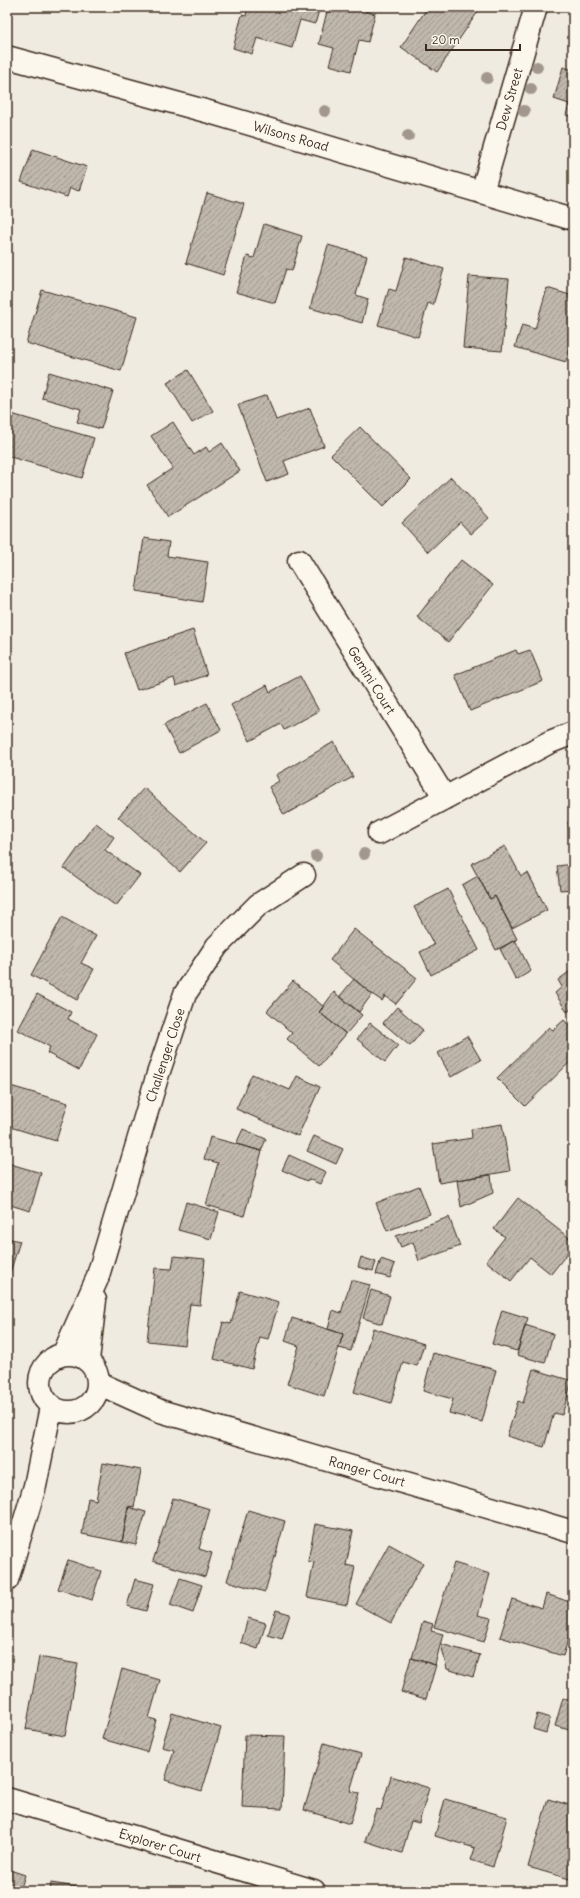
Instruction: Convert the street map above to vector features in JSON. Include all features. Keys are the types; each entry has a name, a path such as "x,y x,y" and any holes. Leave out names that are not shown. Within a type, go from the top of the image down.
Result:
{"street":[{"name":"Dew Street","path":"482,192 536,7"},
{"name":"Wilsons Road","path":"7,57 209,112 573,219"},
{"name":"Gemini Court","path":"299,561 445,798"},
{"path":"379,833 550,742 573,733"},
{"name":"Challenger Close","path":"64,1353 97,1278 158,1074 185,994 217,946 258,905 304,875"},
{"name":"Challenger Close","path":"88,1360 97,1278"},
{"path":"64,1353 72,1353 88,1360 95,1370 95,1392 86,1406 61,1409 42,1395 39,1380 41,1372 50,1360 64,1353"},
{"name":"Ranger Court","path":"95,1392 573,1532"},
{"path":"7,1580 35,1486 61,1409"},
{"name":"Explorer Court","path":"7,1799 314,1891"}],"building":[{"path":"248,7 320,7 315,24 300,20 292,48 257,38 252,54 233,48 242,15 246,16"},
{"path":"328,7 347,10 348,7 366,7 365,11 375,14 368,42 359,40 351,71 329,65 334,48 319,44"},
{"path":"428,7 481,7 437,72 401,47"},
{"path":"563,67 573,70 573,117 566,115 569,104 554,99"},
{"path":"33,149 87,167 79,191 70,188 67,197 21,182"},
{"path":"207,193 244,204 223,275 186,263"},
{"path":"264,224 302,236 292,271 286,269 275,303 236,292 247,256 254,258"},
{"path":"328,245 367,256 356,295 368,299 362,323 310,308"},
{"path":"406,257 444,269 433,305 428,303 418,337 378,325 389,289 396,291"},
{"path":"469,276 509,279 502,351 463,348"},
{"path":"547,288 573,296 573,338 566,362 515,347 522,325 535,329"},
{"path":"42,290 137,317 121,371 26,343"},
{"path":"188,370 213,411 192,423 167,383"},
{"path":"49,372 113,391 101,429 77,422 81,409 42,398"},
{"path":"267,395 276,420 310,408 324,446 284,461 289,474 267,482 238,405"},
{"path":"7,406 10,407 8,413 94,438 82,478 7,456"},
{"path":"173,422 194,455 206,447 209,452 222,443 240,471 168,517 147,485 173,468 151,436"},
{"path":"360,427 411,479 383,507 331,455"},
{"path":"451,477 489,518 471,534 460,522 428,552 402,523"},
{"path":"144,538 169,542 167,556 208,562 202,602 136,591"},
{"path":"461,560 493,585 448,642 417,617"},
{"path":"193,630 207,675 176,686 174,678 137,690 124,653"},
{"path":"516,650 518,654 530,650 543,681 470,711 455,675"},
{"path":"300,676 319,711 284,730 281,724 250,741 231,705 267,685 270,692"},
{"path":"207,703 221,730 179,753 164,725"},
{"path":"334,742 353,777 284,815 269,787 279,781 276,775"},
{"path":"144,788 206,843 180,872 118,817"},
{"path":"573,821 573,861 568,822"},
{"path":"96,823 114,837 105,850 140,875 116,906 64,868"},
{"path":"505,846 521,876 528,873 547,910 512,928 495,896 490,899 471,864"},
{"path":"573,864 573,889 560,890 557,866"},
{"path":"478,876 490,899 495,896 517,939 496,950 462,885"},
{"path":"448,889 479,950 431,975 420,952 434,945 414,907"},
{"path":"62,917 96,936 81,963 94,969 77,1000 31,975"},
{"path":"354,929 417,978 396,1004 385,996 382,1001 330,960"},
{"path":"515,940 531,971 516,980 500,949"},
{"path":"573,969 573,1008 567,1012 555,993 562,987 558,980"},
{"path":"354,979 372,994 359,1012 340,996"},
{"path":"293,981 324,1007 319,1012 346,1034 319,1066 287,1039 292,1033 267,1011"},
{"path":"334,992 362,1015 346,1034 319,1012"},
{"path":"37,994 71,1012 68,1019 97,1034 79,1070 47,1053 50,1047 18,1030"},
{"path":"397,1007 423,1030 410,1046 383,1023"},
{"path":"564,1020 573,1030 573,1059 525,1106 497,1078 549,1027 553,1030"},
{"path":"370,1023 398,1045 385,1062 357,1039"},
{"path":"467,1036 481,1060 451,1077 438,1053"},
{"path":"252,1074 290,1090 297,1076 320,1087 298,1136 236,1109"},
{"path":"7,1085 68,1103 56,1141 7,1126"},
{"path":"502,1124 510,1171 439,1183 433,1144 472,1138 471,1129"},
{"path":"243,1129 266,1139 261,1151 236,1144"},
{"path":"314,1136 343,1149 336,1164 307,1151"},
{"path":"210,1137 262,1151 244,1216 206,1205 218,1163 204,1159"},
{"path":"289,1155 326,1172 320,1184 308,1179 307,1181 282,1170"},
{"path":"7,1163 41,1173 30,1211 7,1204"},
{"path":"491,1175 493,1193 461,1207 457,1180"},
{"path":"419,1186 430,1214 387,1231 376,1203"},
{"path":"518,1198 573,1241 573,1246 551,1274 530,1257 511,1281 486,1261 505,1237 494,1229"},
{"path":"186,1202 219,1212 211,1239 178,1230"},
{"path":"449,1217 460,1246 419,1261 413,1242 401,1247 396,1236"},
{"path":"7,1238 20,1241 8,1279 7,1279"},
{"path":"174,1256 205,1259 200,1305 190,1304 185,1345 147,1341 155,1268 172,1269"},
{"path":"361,1257 376,1262 373,1271 358,1267"},
{"path":"381,1259 395,1264 390,1278 376,1274"},
{"path":"351,1280 370,1285 351,1351 339,1348 343,1334 328,1329 333,1310 341,1313"},
{"path":"371,1290 390,1296 382,1324 363,1318"},
{"path":"240,1291 279,1302 268,1339 260,1337 252,1369 214,1359 223,1322 231,1324"},
{"path":"502,1310 528,1318 517,1351 492,1344"},
{"path":"292,1318 343,1334 324,1396 287,1384 299,1346 285,1341"},
{"path":"525,1325 553,1334 545,1363 517,1355"},
{"path":"373,1328 424,1344 417,1366 403,1362 391,1403 354,1392"},
{"path":"433,1353 496,1370 482,1422 449,1413 453,1399 423,1391"},
{"path":"533,1369 572,1381 562,1415 554,1413 544,1447 507,1436 518,1401 523,1403"},
{"path":"103,1463 141,1470 134,1507 129,1506 122,1542 82,1534 88,1498 96,1500"},
{"path":"173,1498 210,1509 199,1549 212,1553 205,1577 153,1561"},
{"path":"128,1507 146,1512 136,1545 122,1542"},
{"path":"248,1510 285,1521 265,1592 227,1581"},
{"path":"315,1524 353,1531 346,1565 355,1567 347,1605 307,1597 314,1562 308,1561"},
{"path":"389,1544 423,1563 391,1623 356,1604"},
{"path":"68,1560 101,1571 92,1600 58,1589"},
{"path":"454,1563 490,1574 478,1615 491,1618 484,1642 434,1627"},
{"path":"180,1578 202,1585 193,1613 170,1605"},
{"path":"135,1579 154,1584 146,1611 127,1606"},
{"path":"546,1594 573,1603 573,1623 563,1656 500,1637 512,1599 542,1608"},
{"path":"276,1610 290,1614 282,1639 268,1635"},
{"path":"248,1618 266,1623 258,1649 241,1643"},
{"path":"423,1621 433,1624 431,1631 443,1634 435,1665 412,1658"},
{"path":"441,1644 480,1655 473,1677 447,1669"},
{"path":"39,1657 78,1664 65,1736 26,1729"},
{"path":"411,1658 436,1665 426,1699 401,1692"},
{"path":"122,1669 160,1680 149,1718 156,1720 147,1752 102,1739"},
{"path":"563,1698 573,1702 573,1731 555,1726"},
{"path":"172,1713 221,1728 202,1791 165,1780 174,1750 162,1747"},
{"path":"537,1714 550,1718 546,1733 533,1729"},
{"path":"245,1735 285,1736 282,1809 242,1807"},
{"path":"324,1743 361,1754 350,1791 359,1793 350,1824 304,1810"},
{"path":"391,1776 429,1788 419,1823 411,1821 402,1853 365,1841 376,1809 381,1810"},
{"path":"445,1799 507,1817 493,1867 471,1860 475,1848 435,1836"},
{"path":"548,1799 573,1806 573,1880 528,1867"},
{"path":"7,1869 25,1875 20,1891 7,1891"},
{"path":"51,1883 91,1889 90,1891 50,1891"}]}
